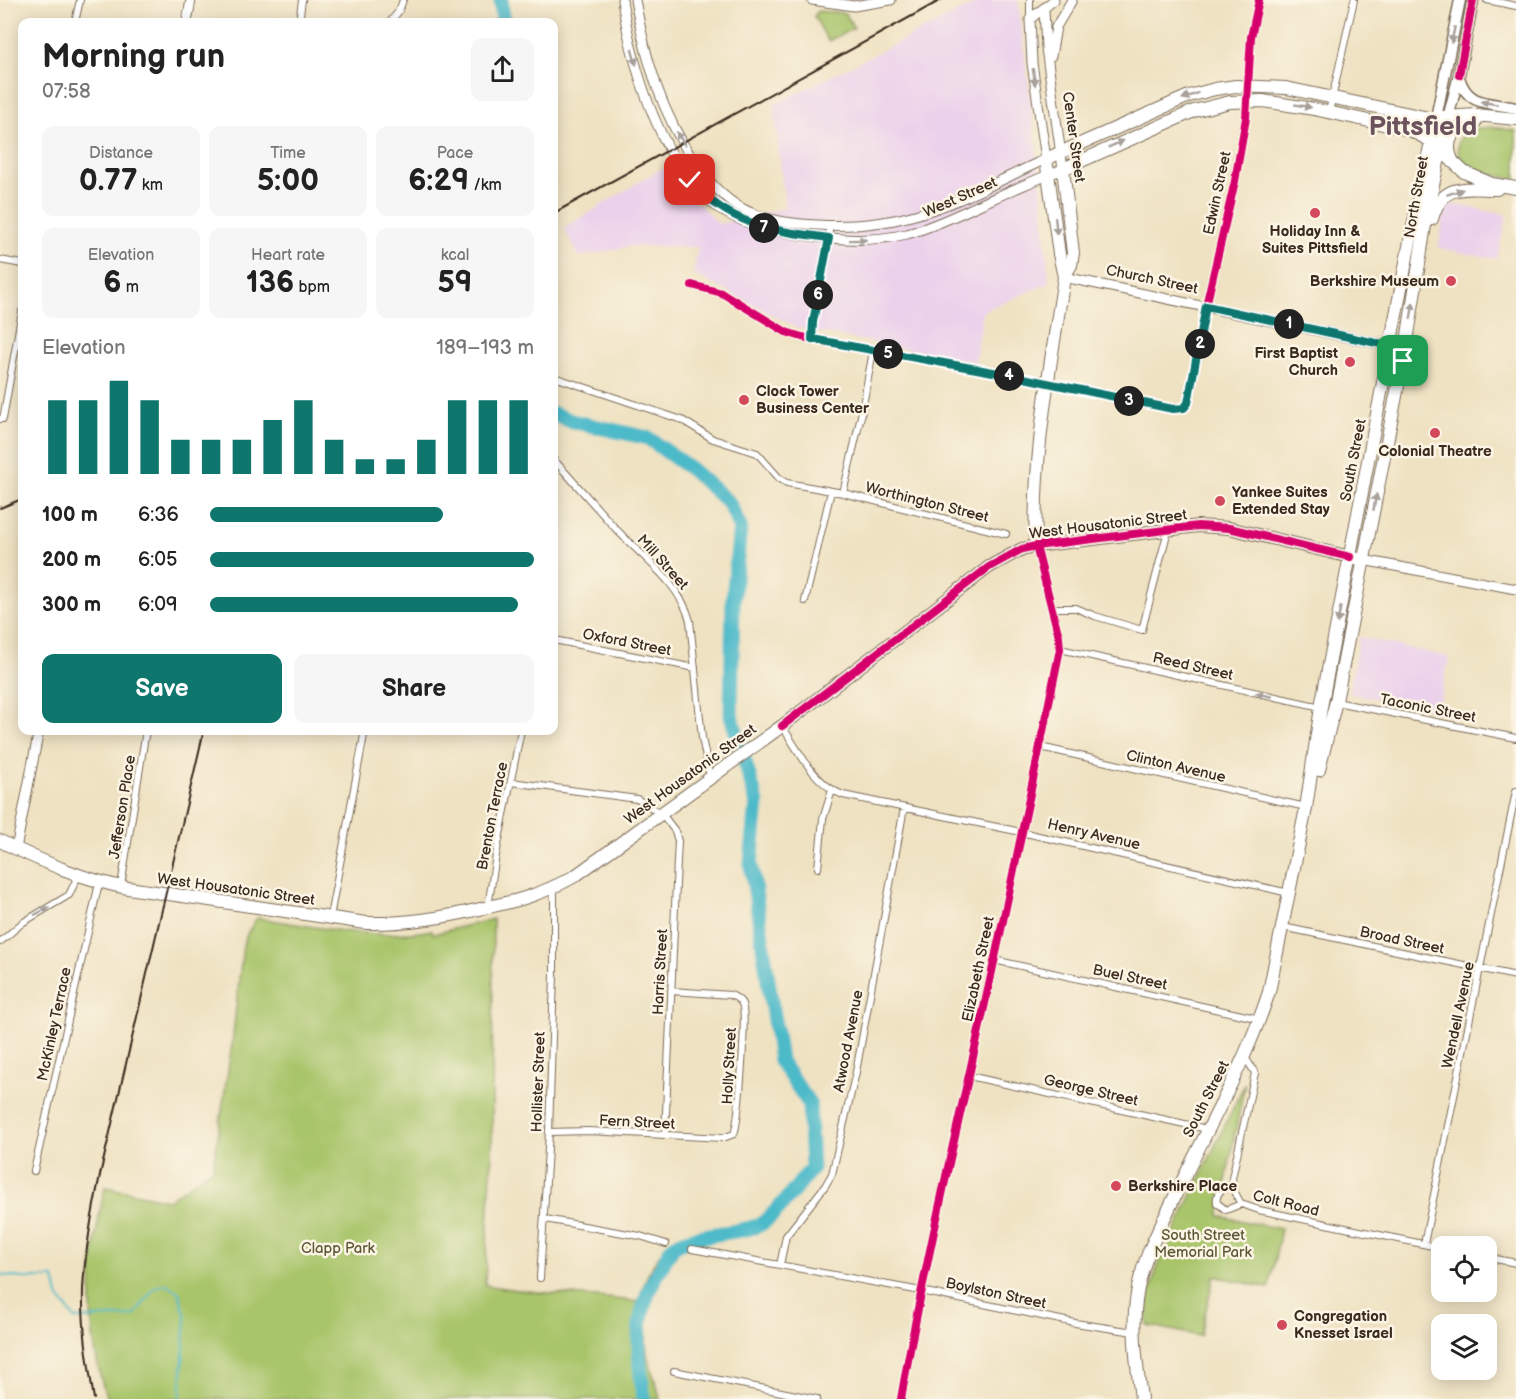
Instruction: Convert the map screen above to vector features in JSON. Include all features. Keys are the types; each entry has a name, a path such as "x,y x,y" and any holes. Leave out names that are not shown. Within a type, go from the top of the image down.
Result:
{"highway":[{"name":"West Street","path":"1046,159 1189,96 1215,89 1247,85 1286,88 1442,118 1476,115 1502,117"},
{"name":"West Street","path":"1063,169 1194,111 1212,105 1246,101 1272,102 1329,112 1410,130 1435,145"},
{"path":"1453,163 1449,142 1456,129 1467,123 1502,117 1516,119"},
{"name":"North Street","path":"1421,258 1435,145 1442,118"},
{"path":"1435,145 1464,172 1492,184 1516,188"},
{"name":"South Street","path":"1141,1399 1134,1332 1136,1296 1147,1256 1244,1056 1269,992 1306,807 1321,707 1390,346 1435,145"},
{"name":"Center Street","path":"1036,546 1035,490 1064,277 1046,159"},
{"name":"Center Street","path":"1063,169 1073,253 1071,265 1064,277"},
{"path":"1421,258 1435,209 1443,196 1461,189 1516,188"},
{"name":"South Street","path":"1306,807 1319,768 1336,701 1421,258"},
{"name":"West Housatonic Street","path":"0,841 99,883 366,923 400,924 425,921 527,898 554,888 575,876 782,726 988,567 1022,549 1198,526 1229,528 1363,560"}],"main road":[{"name":"North Street","path":"1442,118 1460,0"},
{"name":"North Street","path":"1442,118 1459,75 1473,0"},
{"path":"1459,75 1463,90 1469,97 1478,101 1516,108"}],"street":[{"path":"76,18 80,0"},
{"path":"188,18 191,0"},
{"path":"299,18 302,0"},
{"path":"393,18 403,0"},
{"name":"West Street","path":"622,0 630,45 643,88 668,146 700,192 723,211 754,225 829,238 879,239 922,230 949,220 1063,169"},
{"path":"812,0 854,6 891,0"},
{"name":"Center Street","path":"1030,0 1032,63 1046,159"},
{"path":"1030,19 1044,4 1054,0"},
{"path":"1049,68 1056,27 1072,0"},
{"name":"Edwin Street","path":"1049,385 1173,409 1186,407 1196,368 1206,306 1235,181 1246,101 1251,37 1258,0"},
{"path":"1329,112 1354,0"},
{"path":"1487,0 1516,6"},
{"name":"West Street","path":"636,3 649,63 670,118 697,165 714,186 732,202 762,217 803,225 879,223 924,213 1046,159"},
{"name":"Center Street","path":"1044,4 1049,68 1063,169"},
{"path":"812,339 830,226"},
{"path":"0,260 18,263"},
{"name":"Church Street","path":"1064,277 1390,346"},
{"path":"692,285 722,293 786,332 873,351 1004,374 1049,385"},
{"path":"1,419 18,332"},
{"path":"1390,346 1403,361"},
{"path":"843,493 873,351"},
{"name":"Worthington Street","path":"558,378 682,420 713,439 757,453 780,479 787,483 843,493 1006,534"},
{"name":"Mill Street","path":"558,464 615,528 670,583 688,613 702,738 714,775"},
{"path":"805,601 831,491"},
{"path":"1052,608 1076,608 1142,630 1168,529"},
{"name":"Elizabeth Street","path":"901,1399 921,1291 1060,649 1036,546"},
{"path":"1363,560 1516,589"},
{"name":"Oxford Street","path":"558,641 695,668"},
{"name":"Reed Street","path":"1060,649 1321,707"},
{"name":"Taconic Street","path":"1336,701 1516,738"},
{"name":"Henry Avenue","path":"782,726 821,782 843,795 1289,892"},
{"path":"16,849 38,735"},
{"name":"Jefferson Place","path":"121,886 145,735"},
{"path":"330,918 364,735"},
{"name":"Brenton Terrace","path":"488,907 520,735"},
{"name":"Clinton Avenue","path":"1040,747 1306,807"},
{"path":"511,782 637,799 662,814"},
{"path":"818,868 823,819 832,790"},
{"name":"Wendell Avenue","path":"1424,1244 1516,791"},
{"name":"Atwood Avenue","path":"780,1265 786,1236 832,1174 856,1072 904,808"},
{"name":"Harris Street","path":"662,814 675,831 678,841 665,1136"},
{"path":"0,942 21,922 69,895 78,876"},
{"name":"McKinley Terrace","path":"34,1171 99,883"},
{"name":"Hollister Street","path":"540,1278 549,1132 554,888"},
{"name":"Broad Street","path":"1283,927 1516,976"},
{"name":"Buel Street","path":"994,960 1260,1019"},
{"name":"Holly Street","path":"671,991 728,995 737,998 742,1004 743,1032 737,1128 730,1137 723,1138"},
{"path":"1241,1203 1226,1209 1217,1203 1216,1197 1219,1192 1232,1184 1255,1073 1244,1056"},
{"name":"George Street","path":"969,1076 1208,1129"},
{"name":"Fern Street","path":"549,1132 589,1131 723,1138"},
{"name":"Colt Road","path":"1232,1184 1241,1203 1259,1210 1431,1246"},
{"path":"545,1219 639,1236 666,1244"},
{"name":"Boylston Street","path":"692,1249 921,1291 1075,1323 1134,1332"},
{"path":"1497,1259 1516,1263"},
{"path":"674,1371 817,1399"}],"shaded area":[{"path":"982,0 1018,0 1042,195 1049,283 983,311 975,362 798,328 693,274 698,247 630,246 579,257 564,228 662,168 719,224 785,208 774,105"},
{"path":"1446,203 1507,215 1497,259 1438,248"},
{"path":"1359,637 1449,657 1438,711 1349,693"}],"green space":[{"path":"818,11 845,13 854,28 828,41 814,16"},
{"path":"1494,127 1516,131 1516,179 1488,173 1462,158 1458,150 1460,138 1467,132 1478,128"},
{"name":"Clapp Park","path":"257,918 344,931 388,934 432,930 433,934 493,919 492,1152 485,1285 638,1302 657,1258 662,1252 676,1255 660,1274 650,1302 646,1333 648,1359 660,1399 107,1399 94,1346 91,1293 95,1241 105,1187 168,1200 213,1168 232,1044 243,945"},
{"name":"South Street Memorial Park","path":"1245,1083 1219,1216 1281,1229 1269,1288 1214,1276 1200,1336 1147,1325 1149,1296 1157,1268"}],"waterway":[{"path":"501,0 503,18"},
{"path":"558,416 571,421 648,438 692,470 729,503 740,527 733,599 731,715 757,803 751,864 780,1061 809,1103 812,1168 779,1207 759,1225 739,1231 682,1241 674,1246 667,1255 646,1299 642,1314 639,1346 644,1399"},
{"path":"0,1275 54,1278 58,1296 75,1319 134,1316 155,1287 167,1284 179,1293 186,1317 180,1399"}],"railway":[{"path":"558,211 941,0"},
{"path":"0,508 18,501"},
{"path":"94,1399 83,1317 84,1274 89,1232 100,1175 203,735"}],"cycle path":[{"path":"692,285 722,293 786,332 802,337 1004,374 1173,409 1186,407 1206,306 1235,181 1246,118 1251,37 1259,0"},
{"path":"1459,75 1473,0"},
{"path":"782,726 989,567 1022,549 1198,526 1229,528 1350,557"},
{"path":"901,1399 933,1237 1060,649 1036,546"}],"place":[{"name":"Holiday Inn & Suites Pittsfield","path":"1315,213"},
{"name":"Berkshire Museum","path":"1451,281"},
{"name":"First Baptist Church","path":"1350,362"},
{"name":"Clock Tower Business Center","path":"744,400"},
{"name":"Colonial Theatre","path":"1435,433"},
{"name":"Yankee Suites Extended Stay","path":"1220,501"},
{"name":"Berkshire Place","path":"1116,1186"},
{"name":"Congregation Knesset Israel","path":"1282,1325"}],"district":[{"name":"Pittsfield","path":"1423,126"}],"route":[{"path":"690,180 700,192 723,211 754,225 829,238 813,322 812,339 1004,374 1173,409 1184,408 1188,403 1206,306 1390,346 1403,361"}]}
